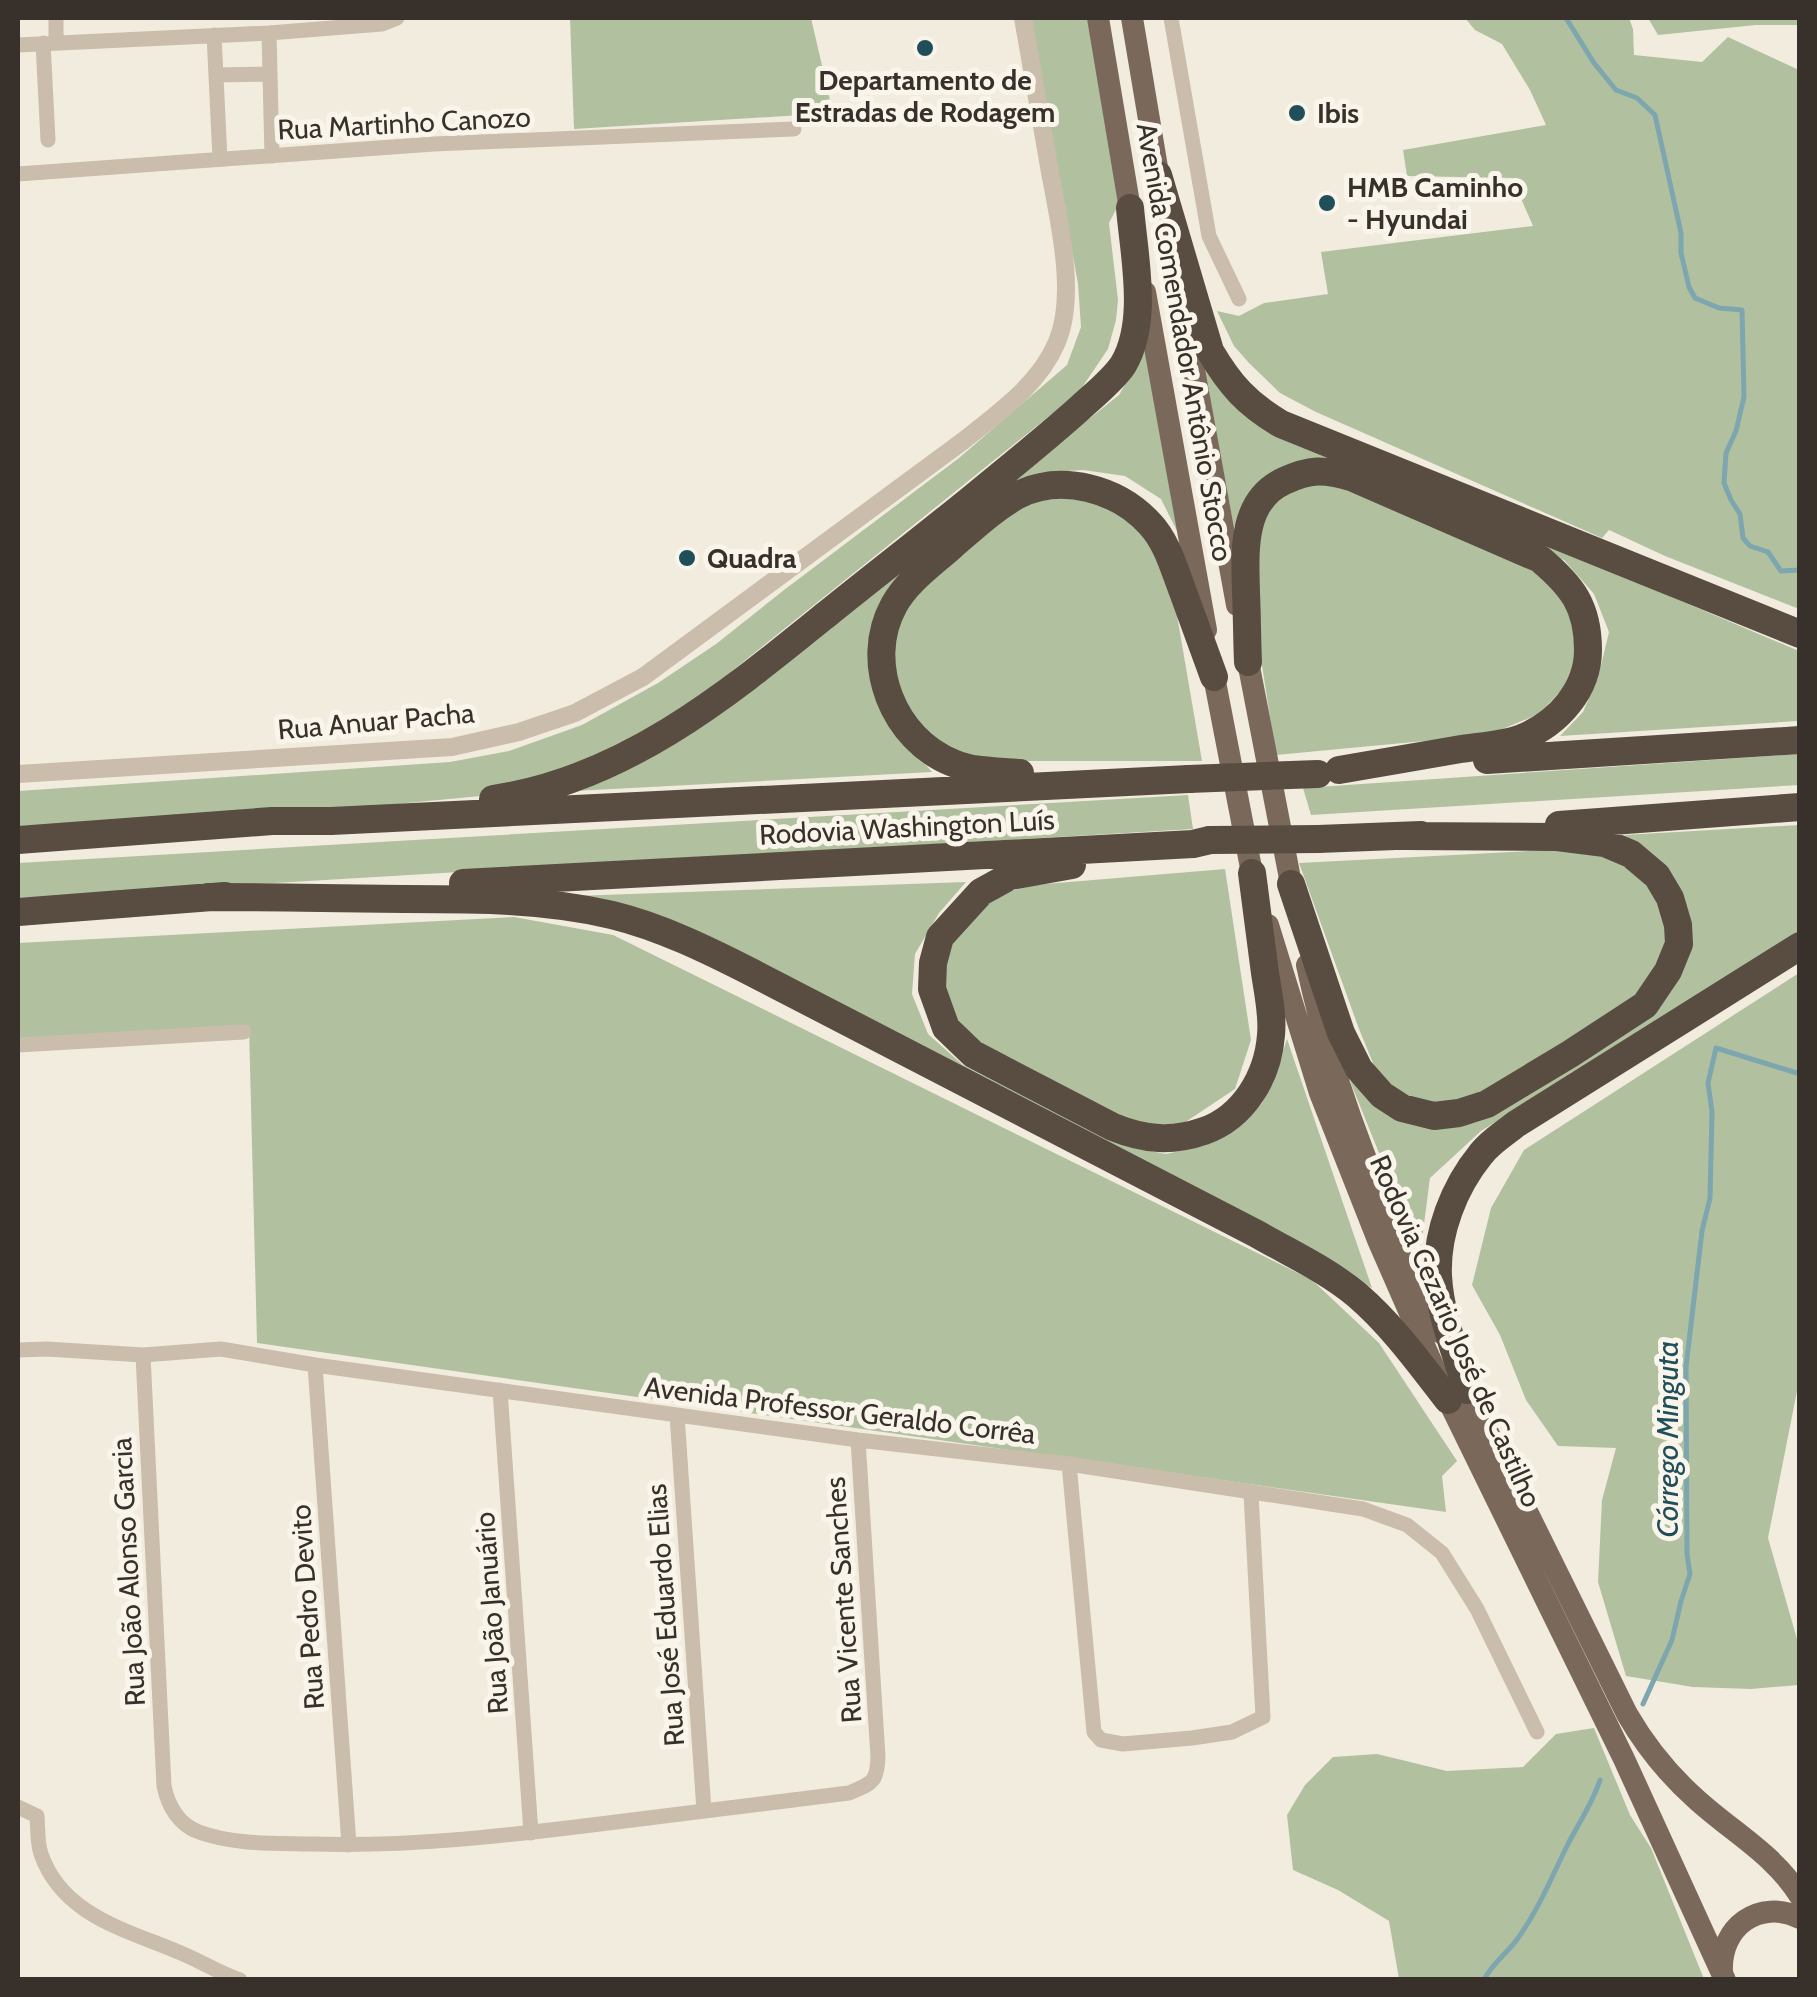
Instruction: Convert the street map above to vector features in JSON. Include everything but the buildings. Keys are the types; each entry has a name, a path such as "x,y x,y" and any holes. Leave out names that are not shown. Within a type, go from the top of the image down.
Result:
{"highway":[{"path":"1158,175 1210,351 1231,384 1259,410 1281,424 1800,634"},
{"path":"272,821 541,790 644,747 702,712 1045,439 1122,366 1135,336 1138,303 1130,208"},
{"path":"1248,662 1245,548 1251,518 1261,498 1277,484 1304,472 1330,471 1351,477 1540,558 1580,602 1588,635 1588,666 1575,698 1549,722 1521,738 1328,772"},
{"path":"1131,782 973,769 954,764 916,742 900,720 882,674 886,626 894,605 910,582 996,509 1022,494 1050,486 1081,486 1108,494 1132,507 1153,526 1168,552 1214,677"},
{"name":"Rodovia Washington Luís","path":"18,840 272,821 331,822 1188,780 1800,740"},
{"name":"Rodovia Washington Luís","path":"18,912 208,896 1202,842 1405,836 1800,807"},
{"path":"1291,884 1341,1034 1359,1069 1382,1094 1402,1108 1434,1116 1487,1104 1570,1054 1645,1005 1668,970 1679,944 1670,898 1657,876 1631,854 1605,843 1557,837 1405,836"},
{"path":"1202,842 1124,859 1010,876 981,892 940,937 933,964 932,989 946,1028 972,1054 1134,1136 1176,1139 1218,1126 1243,1106 1256,1085 1266,1063 1272,1033 1252,873"},
{"path":"208,896 530,902 614,916 658,930 712,952 1325,1272 1356,1295 1458,1395"},
{"path":"1458,1395 1438,1274 1442,1231 1457,1189 1482,1151 1516,1124 1800,946"}],"main road":[{"name":"Avenida Comendador Antônio Stocco","path":"1098,18 1214,677"},
{"name":"Avenida Comendador Antônio Stocco","path":"1132,18 1248,662"},
{"name":"Rodovia Cezario José de Castilho","path":"1248,662 1316,1007 1333,1070 1458,1395 1724,1978"},
{"name":"Rodovia Cezario José de Castilho","path":"1214,677 1252,873 1320,1093 1378,1240 1646,1746 1698,1801 1755,1845 1800,1896"},
{"path":"1724,1978 1722,1956 1728,1938 1740,1923 1757,1914 1776,1911 1800,1918"}],"street":[{"path":"48,140 50,43 56,18"},
{"path":"18,45 214,35 245,26 269,33 382,24 397,18"},
{"name":"Rua Anuar Pacha","path":"18,774 452,747 575,714 643,677 1009,405 1040,372 1056,344 1066,314 1064,251 1023,18"},
{"path":"1171,18 1209,236 1238,299"},
{"path":"269,33 272,156"},
{"path":"214,35 220,159"},
{"path":"216,75 270,74"},
{"name":"Rua Martinho Canozo","path":"18,174 434,144 794,129"},
{"path":"18,1044 244,1032"},
{"name":"Avenida Professor Geraldo Corrêa","path":"18,1350 47,1348 143,1355 221,1348 858,1440 1069,1464 1362,1510 1407,1525 1442,1553 1478,1610 1537,1732"},
{"name":"Rua João Alonso Garcia","path":"143,1355 167,1803 196,1832 220,1838 349,1845"},
{"name":"Rua Pedro Devito","path":"315,1364 349,1845"},
{"name":"Rua João Januário","path":"500,1390 532,1833"},
{"name":"Rua José Eduardo Elias","path":"677,1415 704,1811"},
{"name":"Rua Vicente Sanches","path":"704,1811 849,1793 870,1784 877,1775 858,1440"},
{"path":"1069,1464 1096,1736 1123,1744 1232,1732 1263,1717 1251,1494"},
{"path":"18,1808 37,1816 39,1850 50,1874 70,1898 97,1919 240,1980"},
{"path":"349,1845 479,1839 704,1811"}],"green space":[{"path":"570,18 811,18 833,113 574,129"},
{"path":"1031,18 1090,18 1120,202 1109,223 1118,300 1108,349 1079,392 671,720 609,754 491,795 334,810 18,826 18,791 450,762 509,751 582,725 658,683 716,644 959,458 1067,365 1081,327 1078,284"},
{"path":"1465,18 1629,18 1634,55 1702,62 1728,37 1799,70 1799,609 1609,530 1602,538 1316,412 1280,393 1234,346 1217,311 1239,316 1264,303 1328,294 1321,252 1533,226 1512,178 1407,176 1403,150 1546,125 1502,44 1475,30"},
{"path":"1648,18 1799,18 1799,25 1756,25 1658,35"},
{"path":"1148,344 1180,537 1161,499 1125,476 1083,470 1037,473 890,591 901,736 932,772 575,791 712,719 1119,395"},
{"path":"1202,361 1269,426 1799,651 1799,721 1560,736 1583,712 1598,678 1609,632 1594,594 1564,560 1346,465 1260,483 1234,527"},
{"path":"1332,481 1515,561 1548,580 1573,612 1578,646 1569,682 1539,714 1488,735 1276,755 1259,646 1254,543 1263,514 1296,487"},
{"path":"1043,495 1095,499 1131,516 1158,550 1174,598 1202,761 978,761 932,744 905,712 895,679 894,624 922,583 1001,517"},
{"path":"1799,754 1799,785 1311,815 1303,788"},
{"path":"1188,795 1193,829 18,898 18,863"},
{"path":"1799,825 1799,935 1481,1131 1430,1178 1420,1255 1350,1081 1397,1116 1437,1125 1476,1122 1656,1010 1675,982 1651,855 1624,835"},
{"path":"1569,849 1601,852 1628,864 1650,884 1664,908 1669,938 1641,997 1480,1098 1442,1105 1402,1098 1375,1068 1299,863"},
{"path":"1225,869 1251,1040 1235,1089 1184,1123 1130,1127 961,1038 935,997 939,951 985,898 1033,885"},
{"path":"966,882 939,913 915,954 912,994 928,1034 963,1065 1129,1147 1166,1154 1207,1145 1239,1126 1262,1103 1287,1039 1372,1288 703,940 574,896"},
{"path":"514,917 613,935 1312,1280 1379,1343 1457,1461 1442,1476 1446,1512 257,1343 249,1026 18,1038 18,943"},
{"path":"1799,973 1799,1381 1768,1538 1799,1646 1799,1685 1751,1689 1693,1687 1626,1676 1598,1582 1602,1500 1616,1448 1558,1446 1526,1400 1500,1335 1472,1285 1491,1208 1524,1150"},
{"path":"1594,1728 1630,1815 1651,1848 1704,1979 1399,1979 1389,1921 1338,1890 1293,1870 1287,1815 1305,1785 1333,1757 1377,1754 1447,1771 1523,1767 1556,1734"}],"waterway":[{"name":"Córrego Minguta","path":"1566,18 1616,90 1637,98 1655,115 1681,233 1681,253 1695,298 1719,308 1742,310 1744,397 1726,453 1724,483 1740,514 1743,538 1750,546 1768,552 1781,571 1800,570"},
{"name":"Córrego Minguta","path":"1643,1704 1672,1640 1690,1574 1686,1367 1702,1231 1710,1198 1712,1112 1708,1083 1716,1048 1800,1074"},
{"name":"Córrego Minguta","path":"1484,1980 1533,1915 1600,1780"}],"place":[{"name":"Departamento de Estradas de Rodagem","path":"925,48"},
{"name":"Ibis","path":"1297,113"},
{"name":"HMB Caminho - Hyundai","path":"1327,203"},
{"name":"Quadra","path":"687,558"}]}
